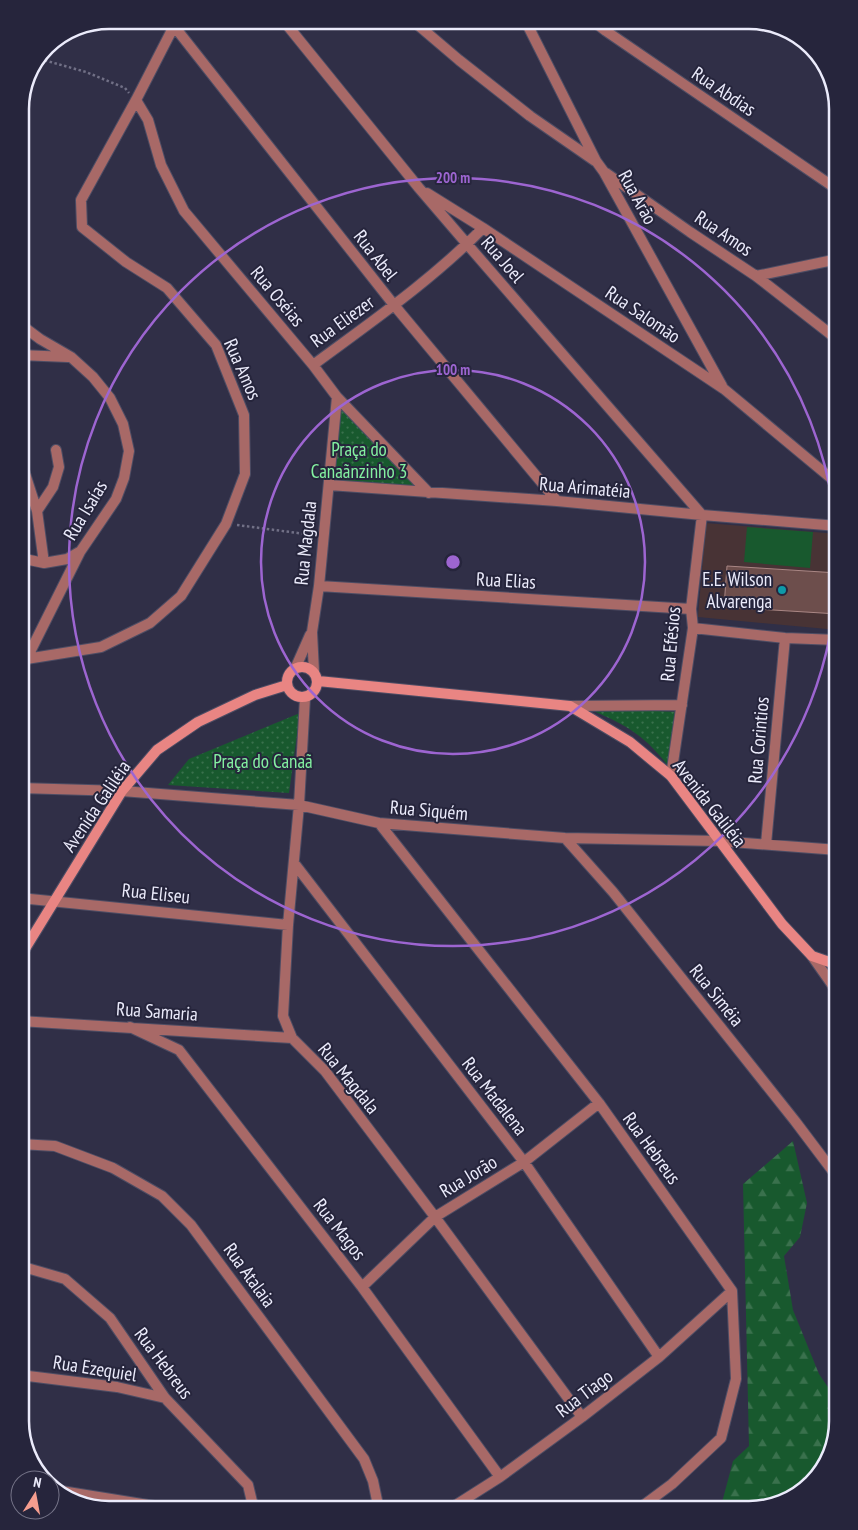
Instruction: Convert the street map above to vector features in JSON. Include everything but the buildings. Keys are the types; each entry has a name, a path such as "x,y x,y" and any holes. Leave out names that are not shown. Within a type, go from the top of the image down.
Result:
{"main road":[{"path":"305,667 316,676 315,692 305,698 293,695 287,685 288,675 295,669 305,667"},
{"name":"Avenida Galiléia","path":"316,676 570,706 630,742 671,776 782,924 812,956 829,962"},
{"name":"Avenida Galiléia","path":"29,943 122,791 157,750 198,722 254,695 287,685"}],"street":[{"name":"Rua Amos","path":"29,659 102,648 150,623 181,596 226,524 245,474 244,415 216,345 166,288 126,262 82,227 81,200 172,29"},
{"name":"Rua Abel","path":"181,29 394,305 557,501"},
{"name":"Rua Joel","path":"291,29 419,188 702,515"},
{"path":"423,29 530,116 596,161"},
{"name":"Rua Arão","path":"530,29 596,161 604,172 724,389"},
{"name":"Rua Abdias","path":"603,29 829,184"},
{"name":"Rua Oséias","path":"136,100 148,120 161,166 184,212 313,365 337,397 429,493"},
{"name":"Rua Amos","path":"604,172 756,276 829,260"},
{"name":"Rua Salomão","path":"419,188 483,228 724,389 829,476"},
{"name":"Rua Eliezer","path":"313,365 394,305 467,244 483,228"},
{"path":"756,276 829,333"},
{"name":"Rua Isaías","path":"29,331 71,357 93,377 110,398 122,424 129,451 124,478 116,499 80,552 29,649"},
{"path":"29,354 71,357"},
{"name":"Rua Magdala","path":"316,676 312,632 319,586 337,397"},
{"path":"37,511 53,487 59,467 56,450"},
{"name":"Rua Arimatéia","path":"329,485 557,501 829,525"},
{"path":"29,486 37,511 44,563"},
{"name":"Rua Efésios","path":"671,776 693,628 690,609 702,515"},
{"path":"29,560 44,563 67,559 80,552"},
{"name":"Rua Elias","path":"319,586 690,609"},
{"path":"693,628 785,638 829,640"},
{"name":"Rua Magdala","path":"295,669 312,632"},
{"name":"Rua Corintios","path":"766,844 785,638"},
{"name":"Rua Magdala","path":"305,698 283,1016 292,1038 325,1071 582,1417"},
{"path":"570,706 682,705"},
{"name":"Rua Siquém","path":"29,788 122,791 299,805 378,823 565,838 719,841 829,849"},
{"name":"Rua Hebreus","path":"378,823 598,1103 732,1291"},
{"name":"Rua Siméia","path":"565,838 613,892 829,1166"},
{"name":"Rua Madalena","path":"294,863 524,1162 659,1358"},
{"name":"Rua Eliseu","path":"29,898 288,925"},
{"path":"812,956 829,980"},
{"name":"Rua Samaria","path":"29,1021 292,1038"},
{"name":"Rua Magos","path":"130,1027 179,1050 362,1286 500,1477"},
{"name":"Rua Jorão","path":"362,1286 435,1217 524,1162 598,1103"},
{"name":"Rua Atalaia","path":"29,1145 55,1146 114,1168 162,1196 191,1225 364,1459 373,1481 378,1501"},
{"name":"Rua Hebreus","path":"29,1269 65,1279 110,1318 165,1398 248,1486 252,1501"},
{"path":"649,1501 672,1484 722,1438 736,1380 732,1291"},
{"name":"Rua Tiago","path":"462,1501 500,1477 659,1358 732,1291"},
{"name":"Rua Ezequiel","path":"29,1375 117,1387 165,1398"},
{"path":"73,1493 123,1501"}],"path":[{"path":"45,60 86,72 125,88 136,100"},
{"path":"226,524 324,536"}],"shaded area":[{"path":"706,523 829,533 829,629 698,617"}],"green space":[{"name":"Praça do Canaãnzinho 3","path":"340,406 420,488 332,482"},
{"path":"747,527 813,532 810,568 744,562"},
{"path":"586,708 680,712 669,767 660,755 632,731"},
{"name":"Praça do Canaã","path":"300,713 289,793 168,785 189,759"},
{"path":"793,1141 807,1203 800,1237 784,1256 793,1310 819,1374 829,1389 829,1432 819,1461 794,1488 770,1499 760,1501 722,1501 733,1461 749,1446 743,1184"}],"place":[{"name":"E.E. Wilson Alvarenga","path":"782,590"}]}
